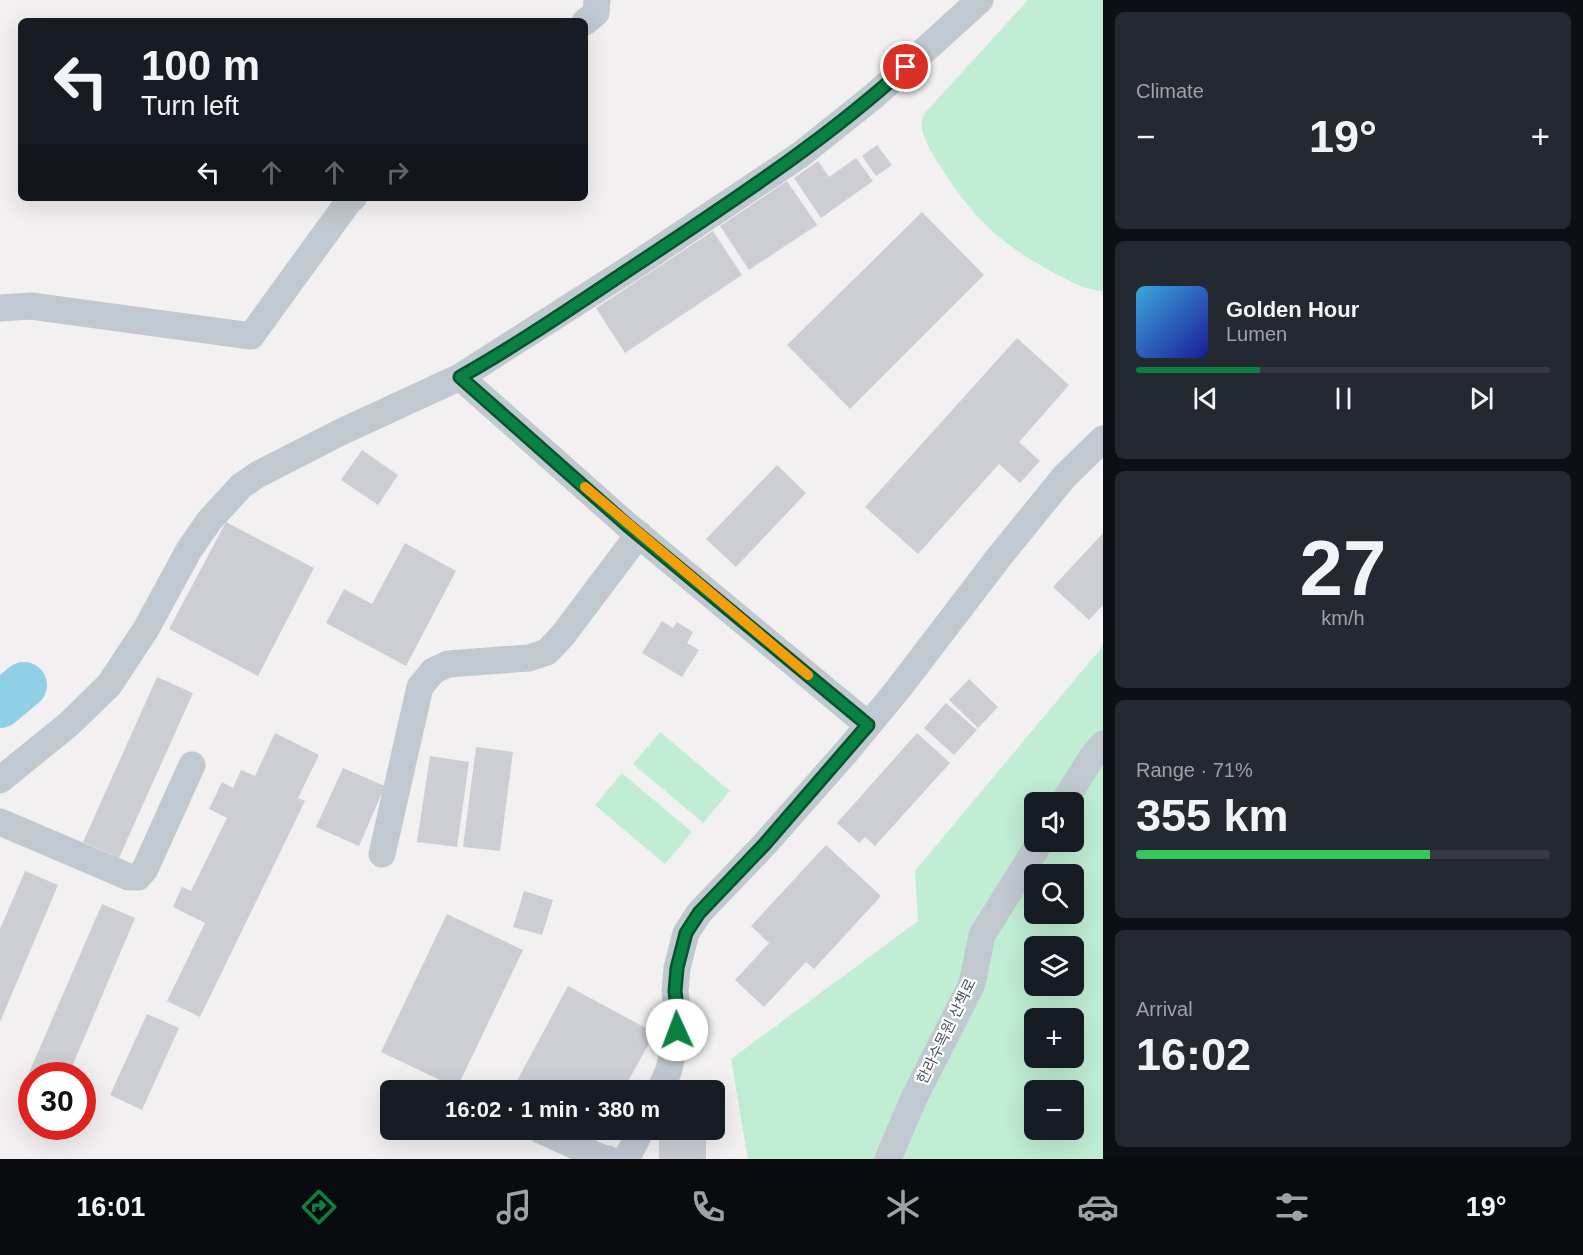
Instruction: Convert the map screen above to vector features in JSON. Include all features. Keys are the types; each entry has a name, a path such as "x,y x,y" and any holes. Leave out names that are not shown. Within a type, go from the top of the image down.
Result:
{"street":[{"path":"588,20 596,13 597,0"},
{"path":"0,780 69,724 109,685 146,629 189,550 209,521 241,486 257,475 341,432 460,377 620,275 800,155 874,96 980,0"},
{"path":"0,308 31,306 251,336 349,201"},
{"path":"460,377 639,534 868,725"},
{"path":"664,1080 676,1043 677,968 686,933 699,913 764,845 868,725 1064,477 1103,439"},
{"path":"382,854 420,687 433,671 448,664 529,658 547,652 639,534"},
{"path":"1070,792 1103,744"},
{"path":"0,822 129,877 138,876 145,869 192,765"},
{"name":"한라수목원 산책로","path":"888,1159 914,1098 972,984 982,935 1034,852"},
{"path":"563,1140 608,1159"},
{"path":"624,1159 627,1158 636,1140"}],"green space":[{"path":"1028,0 1103,0 1103,291 1085,287 1056,274 1002,239 974,213 962,198 931,150 923,132 924,114"},
{"path":"1103,646 1103,1159 748,1159 731,1059 918,921 915,871"},
{"path":"660,732 730,791 703,823 633,764"},
{"path":"622,773 692,832 665,864 595,805"}],"building":[{"path":"877,145 892,165 876,176 862,156"},
{"path":"856,158 873,181 821,218 794,178 818,161 829,177"},
{"path":"787,181 817,225 749,270 720,226"},
{"path":"922,212 984,275 850,409 787,345"},
{"path":"713,231 742,275 625,353 596,308"},
{"path":"1017,338 1069,385 1019,442 1040,461 1020,483 999,464 918,554 865,507"},
{"path":"362,450 398,475 378,505 341,480"},
{"path":"777,465 806,493 736,567 706,539"},
{"path":"226,522 314,568 258,676 169,629"},
{"path":"1103,533 1103,605 1089,620 1053,587"},
{"path":"405,543 456,571 406,666 326,623 344,589 372,604"},
{"path":"662,621 673,628 677,622 693,632 687,643 699,650 682,677 642,653"},
{"path":"157,677 193,693 119,858 83,842"},
{"path":"969,679 998,707 978,728 949,700"},
{"path":"946,703 977,730 954,755 924,728"},
{"path":"275,733 319,755 298,798 305,801 200,1017 167,1001 205,923 173,907 182,887 191,891 227,818 209,809 222,782 233,788 241,770 255,776"},
{"path":"917,733 950,763 875,846 865,837 859,843 837,823"},
{"path":"476,747 513,752 500,851 463,847"},
{"path":"430,756 469,762 457,847 417,842"},
{"path":"343,768 385,786 359,846 316,827"},
{"path":"826,845 881,896 814,969 806,962 764,1007 735,980 769,943 751,926"},
{"path":"25,871 58,885 0,1022 0,929"},
{"path":"524,891 553,900 542,935 513,927"},
{"path":"102,904 135,918 74,1062 34,1062"},
{"path":"447,914 523,950 461,1080 440,1080 381,1052"},
{"path":"568,986 655,1033 629,1080 517,1080"},
{"path":"147,1014 179,1028 142,1110 110,1095"},
{"path":"659,1140 706,1140 706,1159 659,1159"}],"waterway":[{"path":"0,705 24,685"}],"slow traffic":[{"path":"585,487 627,525 808,675"}],"route":[{"path":"677,1030 675,991 677,968 686,933 699,913 764,845 868,725 627,525 460,377 620,275 800,155 874,96 906,67"}]}
